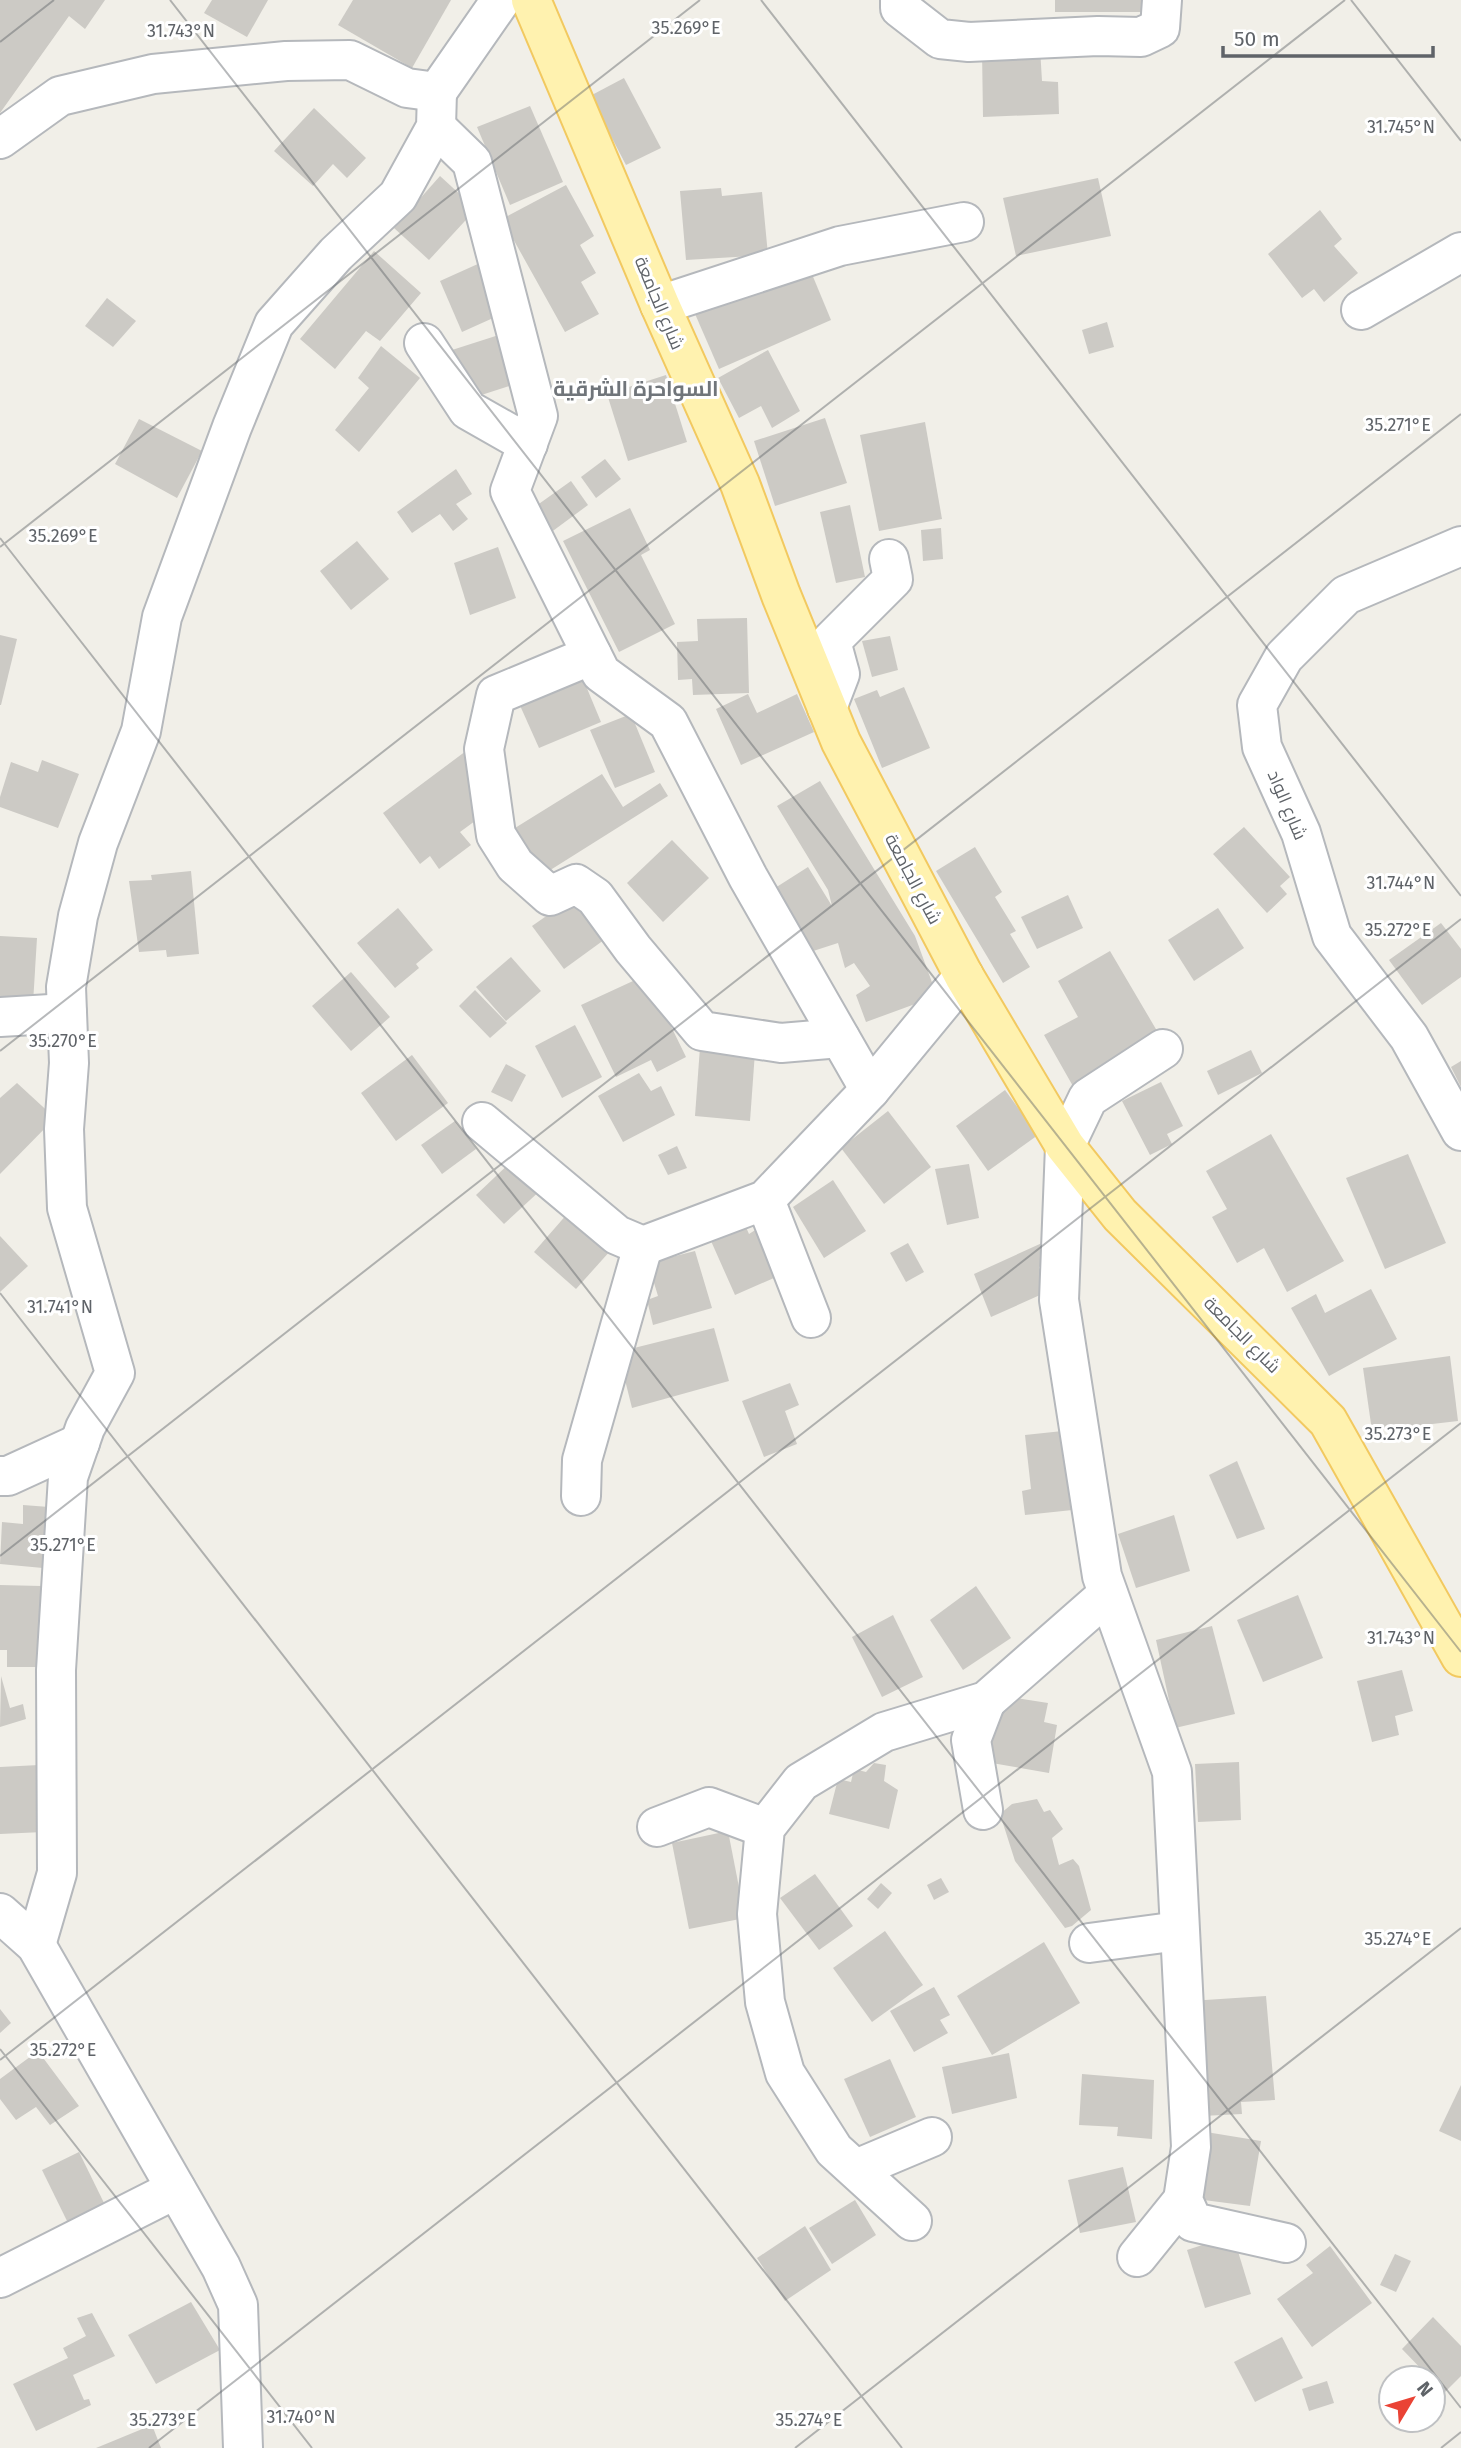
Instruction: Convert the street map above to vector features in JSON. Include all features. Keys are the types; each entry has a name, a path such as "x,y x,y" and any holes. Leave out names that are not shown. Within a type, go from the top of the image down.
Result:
{"main road":[{"name":"شارع الجامعة","path":"531,0 660,306 740,484 841,742 964,976 1065,1146 1120,1215 1328,1421 1461,1657"}],"street":[{"path":"36,1945 57,1873 56,1670 68,1476 85,1428 115,1373 67,1208 64,1129 69,1063 66,987 78,916 98,843 141,731 162,617 232,427 274,324 336,254 398,196 437,110 501,0"},
{"path":"900,0 900,8 940,38 968,42 1098,36 1141,37 1160,28 1162,0"},
{"path":"0,139 60,96 153,74 286,61 350,60 407,88 437,110 472,162 538,416 510,491 601,673 668,722 748,877 870,1090"},
{"path":"660,306 840,246 964,222"},
{"path":"1361,310 1461,252"},
{"path":"424,343 468,410 528,444"},
{"name":"شارع الواد","path":"1461,546 1346,595 1284,657 1257,705 1262,747 1301,833 1332,936 1409,1037 1461,1131"},
{"path":"827,708 840,674 831,641 893,579 889,559"},
{"path":"592,655 496,695 484,749 496,835 515,865 550,896 576,884 595,897 633,949 702,1031 781,1043 840,1038"},
{"path":"482,1122 617,1235 643,1246 765,1200 870,1090 964,976"},
{"path":"0,1017 67,1013"},
{"path":"1136,2257 1183,2200 1191,2147 1172,1772 1102,1576 1059,1300 1065,1146 1088,1098 1163,1049"},
{"path":"765,1200 811,1318"},
{"path":"581,1496 582,1460 643,1246"},
{"path":"3,1482 80,1443"},
{"path":"912,2221 834,2150 785,2073 765,2002 757,1914 765,1828 801,1782 884,1732 986,1701 1108,1594"},
{"path":"983,1811 971,1740 986,1701"},
{"path":"657,1827 709,1807 765,1828"},
{"path":"0,1913 36,1945 221,2267 238,2305 243,2448"},
{"path":"1089,1943 1179,1931"},
{"path":"856,2169 932,2137"},
{"path":"0,2278 176,2189"},
{"path":"1183,2200 1193,2222 1286,2243"}],"building":[{"path":"0,0 105,0 85,29 69,16 0,113"},
{"path":"212,0 268,0 247,37 204,13"},
{"path":"353,0 451,0 412,68 338,25"},
{"path":"1055,0 1141,0 1141,12 1055,12"},
{"path":"1040,48 1042,81 1058,82 1059,114 983,117 982,50"},
{"path":"624,78 661,148 626,165 590,96"},
{"path":"530,106 563,182 510,205 477,127"},
{"path":"314,108 366,158 347,178 333,164 313,186 274,151"},
{"path":"440,176 476,209 429,260 394,228"},
{"path":"1098,178 1111,236 1016,256 1003,198"},
{"path":"566,185 594,236 580,245 596,273 581,282 599,314 565,332 502,219"},
{"path":"721,188 722,196 762,192 768,255 686,260 680,191"},
{"path":"1320,210 1342,239 1334,246 1358,273 1324,302 1314,289 1302,298 1268,254"},
{"path":"374,251 421,293 380,341 366,331 335,369 300,339"},
{"path":"480,263 502,314 462,332 440,281"},
{"path":"809,267 831,320 719,369 692,307"},
{"path":"107,298 136,321 113,347 85,326"},
{"path":"1107,322 1114,347 1089,354 1082,330"},
{"path":"505,333 522,382 469,399 452,350"},
{"path":"381,346 420,378 359,452 335,430 369,388 358,378"},
{"path":"768,350 800,411 772,428 761,406 739,418 718,378"},
{"path":"666,375 687,442 628,461 607,394"},
{"path":"825,418 847,483 775,506 754,441"},
{"path":"139,419 202,451 177,498 115,464"},
{"path":"925,422 942,519 879,531 860,435"},
{"path":"605,459 621,479 596,498 581,477"},
{"path":"456,469 472,494 456,504 468,519 453,531 440,514 412,533 397,512"},
{"path":"571,481 588,505 546,536 529,511"},
{"path":"850,505 865,577 836,583 820,512"},
{"path":"630,508 650,550 641,555 675,624 619,652 563,541"},
{"path":"941,528 943,559 923,561 921,530"},
{"path":"357,541 389,579 351,610 320,571"},
{"path":"498,547 516,598 470,615 454,563"},
{"path":"747,618 749,693 693,695 692,679 678,680 677,642 698,641 697,619"},
{"path":"0,635 17,639 1,705 0,705"},
{"path":"890,636 898,670 872,677 862,641"},
{"path":"581,674 601,722 539,748 518,701"},
{"path":"904,687 930,748 882,768 854,699 877,690 880,697"},
{"path":"748,694 757,713 797,694 814,732 741,765 716,709"},
{"path":"631,714 655,772 615,788 590,730"},
{"path":"466,751 490,810 460,832 471,845 439,869 430,856 420,864 383,813"},
{"path":"42,760 79,774 58,828 0,807 0,797 11,762 38,772"},
{"path":"602,774 623,807 660,783 668,796 544,874 515,828"},
{"path":"820,781 915,936 937,996 866,1022 856,995 870,986 854,963 845,968 838,943 807,953 775,888 808,867 832,906 828,890 777,806"},
{"path":"1244,827 1290,877 1280,886 1287,894 1267,913 1213,854"},
{"path":"672,840 709,878 663,922 627,883"},
{"path":"975,847 1002,892 995,897 1016,931 1010,934 1030,967 1003,983 936,871"},
{"path":"191,871 199,954 167,957 166,950 139,952 129,881 152,880 151,875"},
{"path":"578,894 608,937 564,969 532,926"},
{"path":"1068,895 1083,928 1037,949 1021,917"},
{"path":"398,908 433,950 416,964 419,968 395,988 357,943"},
{"path":"1218,908 1244,948 1194,981 1168,940"},
{"path":"1441,923 1461,949 1461,977 1422,1005 1389,960"},
{"path":"0,936 37,938 33,1003 0,1002"},
{"path":"1110,951 1160,1036 1074,1088 1044,1035 1078,1017 1058,981"},
{"path":"511,957 541,991 506,1021 476,987"},
{"path":"351,972 390,1017 351,1051 312,1006"},
{"path":"646,975 686,1057 657,1072 651,1060 616,1077 581,1005"},
{"path":"475,990 507,1023 490,1038 459,1006"},
{"path":"575,1025 602,1077 562,1098 535,1046"},
{"path":"700,1047 755,1052 750,1121 695,1116"},
{"path":"1251,1050 1262,1073 1218,1095 1207,1071"},
{"path":"412,1055 448,1103 396,1141 361,1093"},
{"path":"1461,1061 1461,1087 1451,1067"},
{"path":"506,1064 526,1075 512,1102 491,1092"},
{"path":"639,1073 651,1091 661,1086 675,1115 623,1142 598,1096"},
{"path":"1161,1082 1183,1126 1167,1134 1172,1144 1150,1155 1122,1101"},
{"path":"17,1083 55,1118 0,1174 0,1098"},
{"path":"1005,1090 1038,1135 988,1171 956,1126"},
{"path":"888,1111 931,1167 884,1204 841,1148"},
{"path":"455,1121 476,1149 442,1174 421,1145"},
{"path":"1271,1134 1344,1261 1287,1292 1264,1248 1237,1263 1212,1217 1227,1209 1206,1171"},
{"path":"677,1146 687,1168 668,1175 658,1155"},
{"path":"1408,1154 1446,1243 1385,1269 1346,1178"},
{"path":"515,1158 543,1188 504,1224 476,1195"},
{"path":"969,1164 979,1218 947,1225 935,1169"},
{"path":"833,1180 866,1231 824,1258 793,1207"},
{"path":"568,1213 611,1250 576,1289 534,1252"},
{"path":"745,1225 749,1234 760,1227 783,1274 735,1295 711,1241"},
{"path":"0,1236 28,1266 0,1292"},
{"path":"908,1243 924,1272 906,1282 890,1253"},
{"path":"1042,1243 1050,1261 1039,1267 1049,1291 991,1317 974,1274"},
{"path":"695,1251 712,1308 653,1325 647,1300 658,1296 648,1263"},
{"path":"1371,1289 1397,1339 1329,1376 1291,1308 1316,1294 1325,1313"},
{"path":"714,1328 729,1381 632,1408 618,1352"},
{"path":"1450,1356 1458,1421 1372,1431 1363,1368"},
{"path":"790,1383 799,1405 785,1411 797,1444 764,1457 742,1401"},
{"path":"1072,1430 1082,1509 1025,1515 1022,1491 1031,1489 1025,1435"},
{"path":"1237,1461 1265,1529 1237,1539 1209,1475"},
{"path":"23,1505 49,1507 43,1568 0,1564 2,1522 23,1524"},
{"path":"1174,1515 1190,1571 1136,1588 1118,1534"},
{"path":"0,1585 41,1586 37,1667 7,1667 7,1650 0,1650"},
{"path":"976,1586 1011,1638 963,1670 930,1620"},
{"path":"1298,1595 1323,1658 1263,1682 1237,1620"},
{"path":"893,1615 923,1677 882,1697 852,1637"},
{"path":"1212,1626 1235,1714 1175,1728 1156,1640"},
{"path":"1402,1670 1413,1711 1395,1716 1399,1735 1372,1742 1357,1681"},
{"path":"1,1676 10,1708 23,1704 26,1719 0,1727"},
{"path":"996,1695 1048,1703 1044,1722 1057,1725 1049,1773 986,1762"},
{"path":"1239,1762 1241,1820 1198,1822 1195,1764"},
{"path":"874,1763 886,1765 884,1781 898,1790 889,1829 829,1814 838,1779 851,1782 854,1769 866,1772"},
{"path":"39,1765 43,1832 0,1834 0,1767"},
{"path":"1037,1799 1044,1812 1050,1810 1063,1829 1052,1838 1059,1865 1073,1859 1079,1866 1091,1910 1072,1926 1065,1928 1015,1861 1000,1814 1012,1804"},
{"path":"728,1831 745,1918 689,1929 672,1843"},
{"path":"815,1874 853,1926 819,1950 780,1898"},
{"path":"941,1878 949,1892 934,1900 927,1885"},
{"path":"881,1883 892,1893 878,1909 867,1899"},
{"path":"885,1931 923,1985 872,2022 833,1968"},
{"path":"1044,1942 1080,2003 992,2055 957,1996"},
{"path":"934,1987 950,2015 940,2020 948,2033 914,2052 890,2011"},
{"path":"1266,1996 1275,2100 1241,2102 1242,2114 1202,2116 1190,2001"},
{"path":"0,2009 11,2023 0,2033"},
{"path":"38,2051 79,2106 50,2125 36,2107 16,2120 0,2099 0,2079"},
{"path":"1009,2053 1017,2098 952,2114 942,2067"},
{"path":"890,2059 916,2117 870,2137 844,2079"},
{"path":"1082,2074 1154,2080 1152,2139 1117,2136 1118,2127 1079,2125"},
{"path":"1461,2085 1461,2141 1439,2131"},
{"path":"1206,2132 1261,2141 1250,2206 1196,2199"},
{"path":"79,2152 106,2207 69,2225 42,2170"},
{"path":"1123,2167 1136,2222 1080,2233 1068,2180"},
{"path":"855,2200 876,2235 832,2264 809,2228"},
{"path":"805,2226 831,2270 785,2301 757,2258"},
{"path":"1233,2235 1251,2294 1205,2308 1187,2250"},
{"path":"1330,2246 1372,2303 1312,2347 1277,2299 1313,2273 1306,2265"},
{"path":"1395,2254 1411,2261 1396,2292 1380,2285"},
{"path":"191,2302 220,2350 156,2384 128,2335"},
{"path":"92,2313 115,2356 73,2375 84,2400 89,2399 91,2405 36,2431 13,2384 68,2358 63,2348 86,2336 77,2318"},
{"path":"1433,2317 1461,2346 1461,2376 1447,2390 1447,2364 1416,2364 1402,2349"},
{"path":"1282,2337 1303,2378 1255,2402 1234,2362"},
{"path":"1327,2381 1334,2403 1309,2411 1302,2389"},
{"path":"152,2425 161,2448 96,2448"}],"district":[{"name":"السواحرة الشرقية","path":"636,389"}]}
